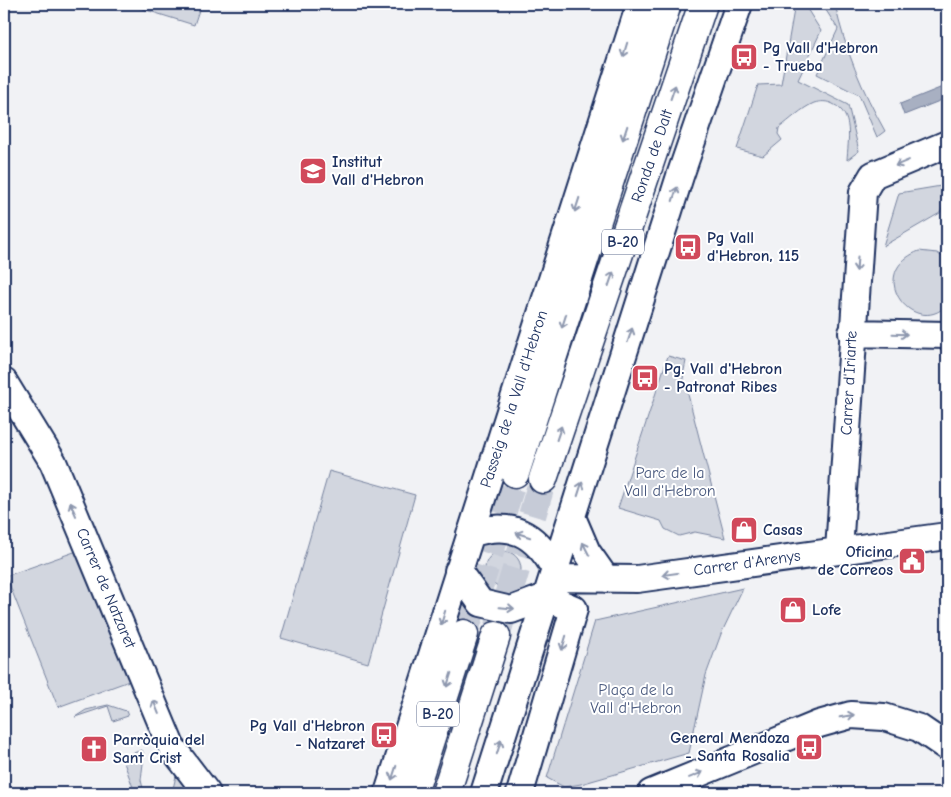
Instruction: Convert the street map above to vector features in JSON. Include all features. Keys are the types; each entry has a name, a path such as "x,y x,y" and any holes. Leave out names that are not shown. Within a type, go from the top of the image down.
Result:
{"highway":[{"name":"Ronda de Dalt","path":"515,473 667,4"},
{"name":"Ronda de Dalt","path":"544,480 703,4"},
{"name":"B-20","path":"412,793 464,634"},
{"name":"B-20","path":"446,793 496,636"}],"street":[{"name":"Passeig de la Vall d'Hebron","path":"388,793 597,144 640,4"},
{"path":"484,793 677,186 739,4"},
{"name":"Carrer d'Iriarte","path":"839,550 852,333 863,192 866,183 873,175 947,144"},
{"path":"852,333 947,336"},
{"name":"Carrer de Natzaret","path":"4,382 53,462 171,746 207,793"},
{"path":"520,793 574,609 606,579 586,552 572,517"},
{"path":"470,534 486,529 503,528 532,538 546,552 551,581 574,609"},
{"name":"Carrer d'Arenys","path":"551,581 637,579 947,536"},
{"path":"458,571 481,603 511,610 551,581"},
{"path":"651,793 819,724 851,715 884,716 919,728 947,747"}],"green space":[{"path":"127,4 201,4 194,25"},
{"path":"795,4 804,4 821,31 798,80 848,105 859,151 847,160 849,136 847,121 840,108 826,102 817,102 810,105 779,128 778,134 782,140 763,156 737,149 758,85 781,84"},
{"path":"822,4 835,4 855,69 885,131 877,137 859,95 817,74 838,29"},
{"path":"947,185 947,199 940,213 883,246 899,193"},
{"path":"919,251 937,253 947,260 947,305 934,313 921,314 909,309 900,299 895,287 895,274 903,261"},
{"name":"Parc de la Vall d'Hebron","path":"668,356 686,361 683,375 725,538 695,532 679,536 665,529 661,521 618,508"},
{"path":"329,471 415,495 368,663 281,638"},
{"path":"77,551 129,681 58,707 6,576"},
{"path":"503,551 515,557 521,569 515,581 503,587 491,581 485,569 491,557"},
{"name":"Plaça de la Vall d'Hebron","path":"743,588 721,634 706,675 689,753 581,784 564,787 547,778 595,621"},
{"path":"108,705 126,711 128,716 113,721 108,706 75,717 86,710"},
{"path":"142,750 144,755 141,780 144,793 135,793 122,757"},
{"path":"177,777 190,793 172,793"}],"water":[{"path":"945,86 947,98 904,115 900,104"}],"tunnel":[{"path":"464,634 515,473"},
{"path":"496,636 543,479"}],"place":[{"name":"Pg Vall d'Hebron - Trueba","path":"744,57"},
{"name":"Institut Vall d'Hebron","path":"313,171"},
{"name":"Pg Vall d'Hebron, 115","path":"688,247"},
{"name":"Pg. Vall d'Hebron - Patronat Ribes","path":"645,378"},
{"name":"Casas","path":"744,530"},
{"name":"Oficina de Correos","path":"912,561"},
{"name":"Lofe","path":"793,610"},
{"name":"Pg Vall d'Hebron - Natzaret","path":"384,735"},
{"name":"General Mendoza - Santa Rosalia","path":"809,747"},
{"name":"Parròquia del Sant Crist","path":"94,749"}]}
